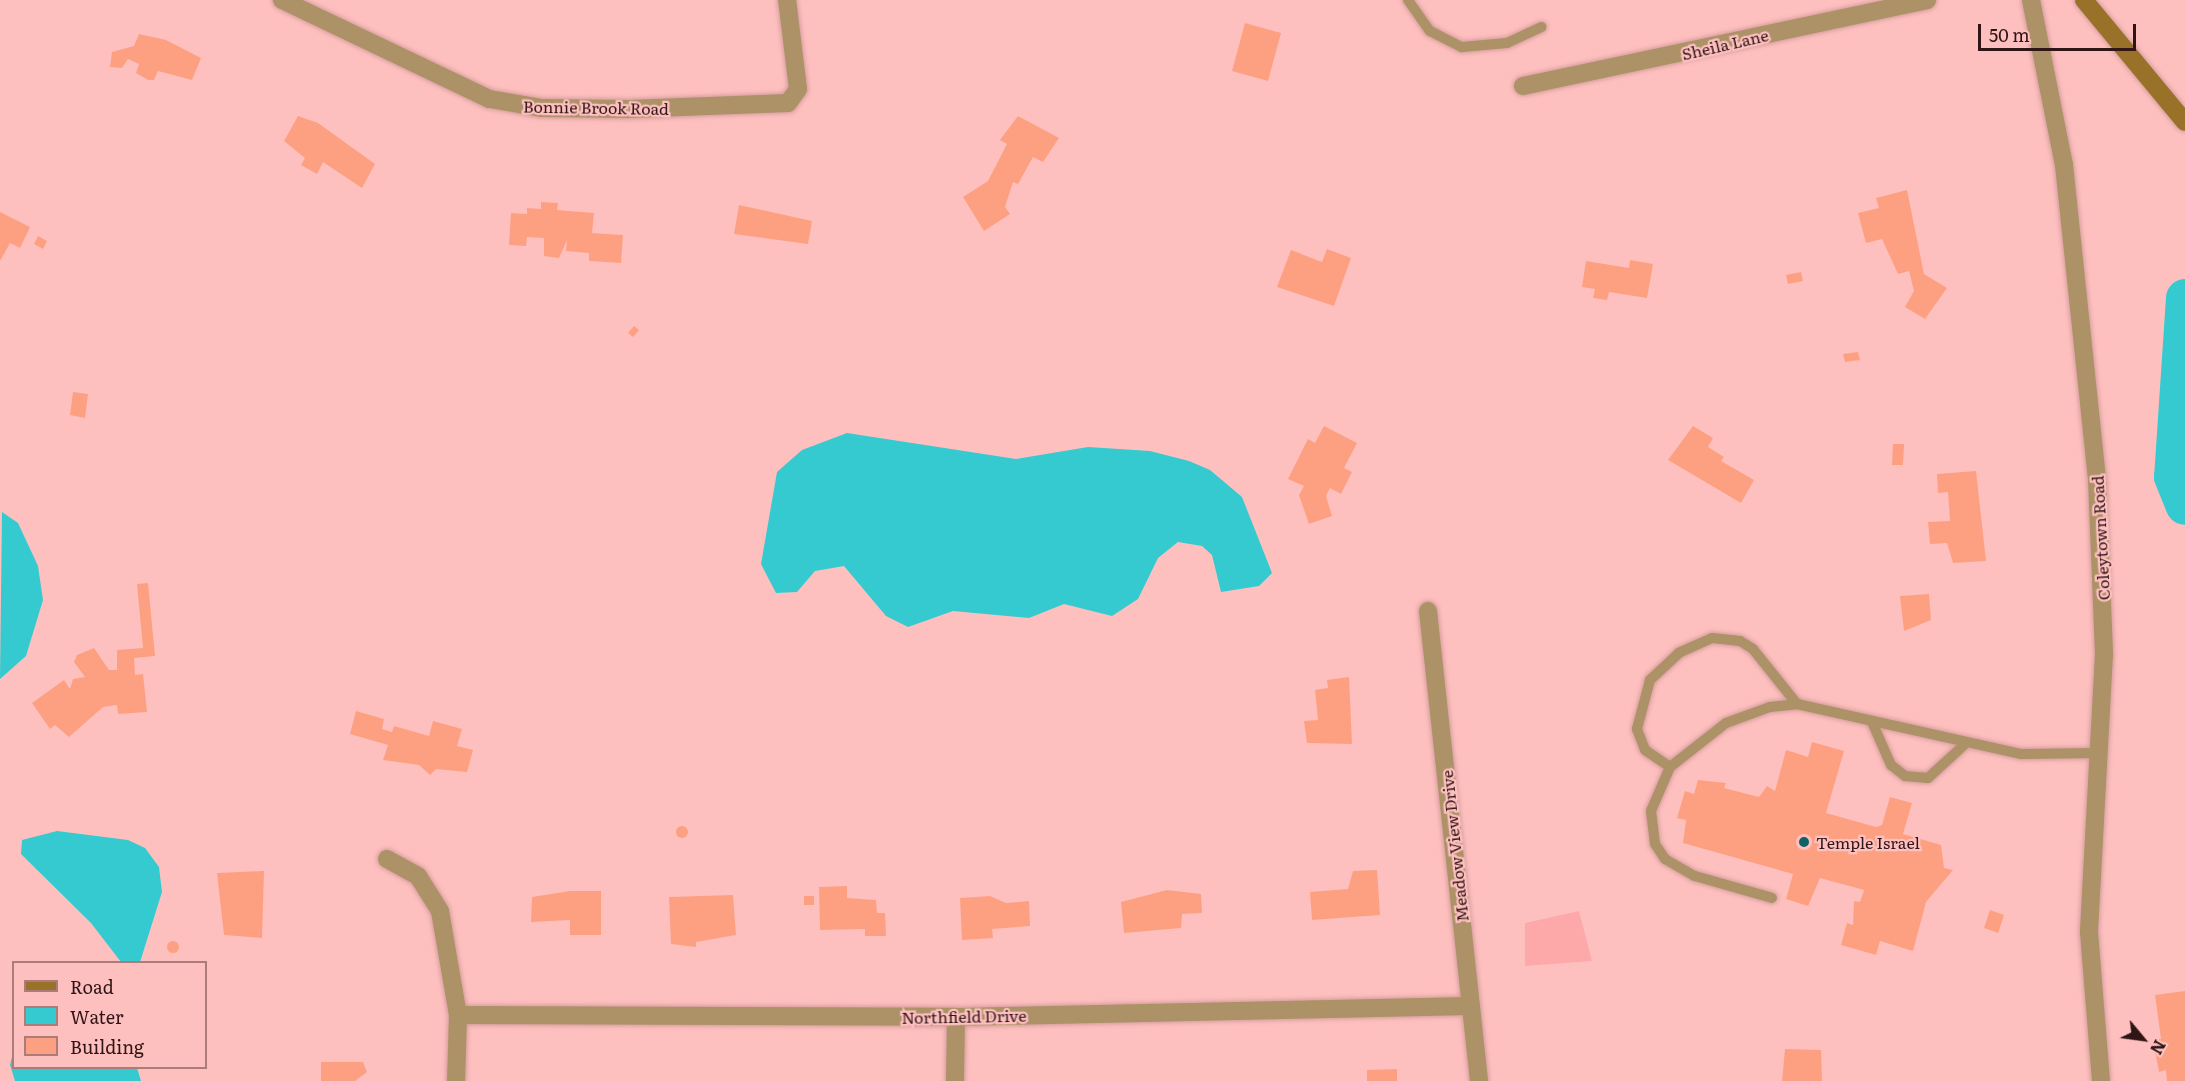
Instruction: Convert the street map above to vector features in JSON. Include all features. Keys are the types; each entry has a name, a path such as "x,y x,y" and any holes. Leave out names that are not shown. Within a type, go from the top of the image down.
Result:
{"street":[{"name":"Bonnie Brook Road","path":"282,0 490,99 542,108 629,109 789,104 798,89 787,0"},
{"name":"Sheila Lane","path":"1523,86 1927,0"},
{"name":"Coleytown Road","path":"2031,0 2064,165 2088,361 2104,619 2090,932 2101,1081"},
{"path":"2084,0 2185,122"},
{"name":"Meadow View Drive","path":"1428,611 1479,1081"},
{"path":"387,859 418,876 440,911 458,1015 456,1081"},
{"name":"Northfield Drive","path":"458,1015 956,1017 1471,1006"},
{"path":"955,1081 956,1017"}],"lane":[{"path":"1408,0 1430,31 1462,47 1507,43 1542,27"},
{"path":"1670,767 1645,750 1638,711 1650,680 1693,645 1712,638 1740,641 1762,657 1778,686 1797,704"},
{"path":"1772,897 1695,876 1665,859 1655,844 1651,811 1670,767 1726,723 1770,707 1797,704 1964,745 2021,754 2099,753"},
{"path":"1872,722 1891,765 1905,776 1928,778 1964,745"}],"shaded area":[{"path":"1579,911 1592,961 1525,966 1525,923"}],"water":[{"path":"847,433 1016,459 1088,447 1150,451 1189,461 1210,470 1242,497 1272,573 1259,586 1221,592 1212,555 1202,546 1178,542 1158,558 1138,599 1112,616 1064,604 1029,618 953,611 908,627 886,616 844,566 815,571 797,592 776,593 761,564 777,472 802,450"},
{"path":"2,512 18,523 38,566 43,600 26,656 0,679"},
{"path":"57,831 128,840 145,848 159,867 162,892 140,961 120,961 91,923 21,854 22,840"},
{"path":"12,1056 12,1069 137,1069 141,1081 15,1081 10,1065"}],"building":[{"path":"1245,23 1281,33 1268,81 1232,71"},
{"path":"139,34 166,40 201,58 192,80 158,71 154,80 148,80 136,73 139,64 128,59 122,68 110,67 112,52 134,46"},
{"path":"298,116 318,123 375,164 362,188 323,162 317,174 301,165 305,158 284,141"},
{"path":"1018,116 1059,138 1043,162 1033,157 1018,184 1013,182 1005,207 1010,214 984,231 963,197 988,181 1007,144 1000,140"},
{"path":"1907,190 1924,274 1947,288 1925,319 1905,307 1914,291 1909,271 1898,274 1882,239 1866,243 1858,213 1879,208 1876,198"},
{"path":"541,202 558,203 557,210 594,213 592,233 623,235 621,263 589,261 589,253 566,251 567,240 559,258 544,256 544,238 527,237 526,246 509,245 511,213 527,214 527,208 541,209"},
{"path":"739,205 812,221 808,244 734,234"},
{"path":"0,212 30,227 20,248 10,243 0,261"},
{"path":"38,236 47,241 43,249 34,244"},
{"path":"1327,249 1351,258 1334,306 1277,287 1291,250 1322,262"},
{"path":"1630,260 1653,264 1647,298 1609,292 1607,300 1593,298 1595,289 1582,287 1586,261 1629,268"},
{"path":"1801,272 1803,281 1788,284 1786,275"},
{"path":"634,326 639,330 633,337 628,333"},
{"path":"1858,352 1860,360 1845,362 1843,354"},
{"path":"73,392 88,394 85,418 70,415"},
{"path":"1324,426 1357,443 1344,468 1352,472 1341,494 1330,488 1326,496 1332,516 1309,524 1299,495 1304,486 1288,479 1308,439 1315,443"},
{"path":"1693,426 1713,438 1708,447 1724,457 1721,461 1754,480 1741,503 1668,460"},
{"path":"1893,444 1904,444 1903,465 1892,465"},
{"path":"1976,471 1986,561 1953,563 1947,543 1930,544 1928,522 1950,521 1948,492 1938,493 1937,474"},
{"path":"148,583 155,656 134,658 135,675 143,674 147,712 118,714 117,705 103,707 69,737 55,725 50,729 32,703 64,680 70,689 73,679 85,677 74,662 77,655 94,648 109,670 117,670 117,650 143,648 137,584"},
{"path":"1929,594 1931,620 1904,631 1900,596"},
{"path":"1349,677 1352,744 1307,743 1304,721 1318,720 1315,690 1328,688 1327,680"},
{"path":"356,711 384,719 382,729 392,732 394,726 429,736 433,721 462,729 457,746 473,750 467,772 436,769 430,775 419,765 383,760 388,745 350,734"},
{"path":"1812,742 1844,751 1826,813 1876,827 1882,825 1890,797 1912,803 1903,834 1941,845 1944,868 1953,870 1926,902 1913,951 1880,941 1876,955 1841,945 1847,923 1853,925 1854,901 1860,902 1864,890 1820,878 1808,906 1786,899 1793,874 1683,843 1686,820 1677,818 1685,791 1694,794 1698,780 1726,783 1724,788 1759,797 1767,786 1775,791 1786,750 1808,757"},
{"path":"684,826 688,832 684,838 680,838 676,830"},
{"path":"1377,870 1380,915 1312,920 1310,892 1348,889 1353,871"},
{"path":"264,871 262,938 224,935 217,873"},
{"path":"847,886 847,898 876,900 877,913 885,913 886,936 865,936 865,929 820,930 819,887"},
{"path":"1167,890 1201,894 1202,913 1182,914 1181,928 1124,933 1121,902"},
{"path":"570,891 601,891 601,935 570,935 570,920 531,922 532,897"},
{"path":"733,895 736,935 696,942 696,947 671,944 669,897"},
{"path":"804,896 814,896 814,905 804,905"},
{"path":"990,896 1006,903 1029,901 1030,926 992,929 993,938 962,940 960,898"},
{"path":"1990,910 2004,915 1998,933 1984,928"},
{"path":"175,941 179,947 175,953 171,953 167,945"},
{"path":"2185,991 2185,1081 2167,1081 2166,1070 2159,1072 2153,1040 2161,1039 2155,995"},
{"path":"1785,1049 1821,1050 1822,1081 1782,1081"},
{"path":"321,1062 363,1062 367,1072 355,1081 321,1081"},
{"path":"1397,1069 1397,1081 1367,1081 1367,1070"}],"waterway":[{"path":"2185,298 2173,477 2185,506"}],"place":[{"name":"Temple Israel","path":"1804,842"}]}
